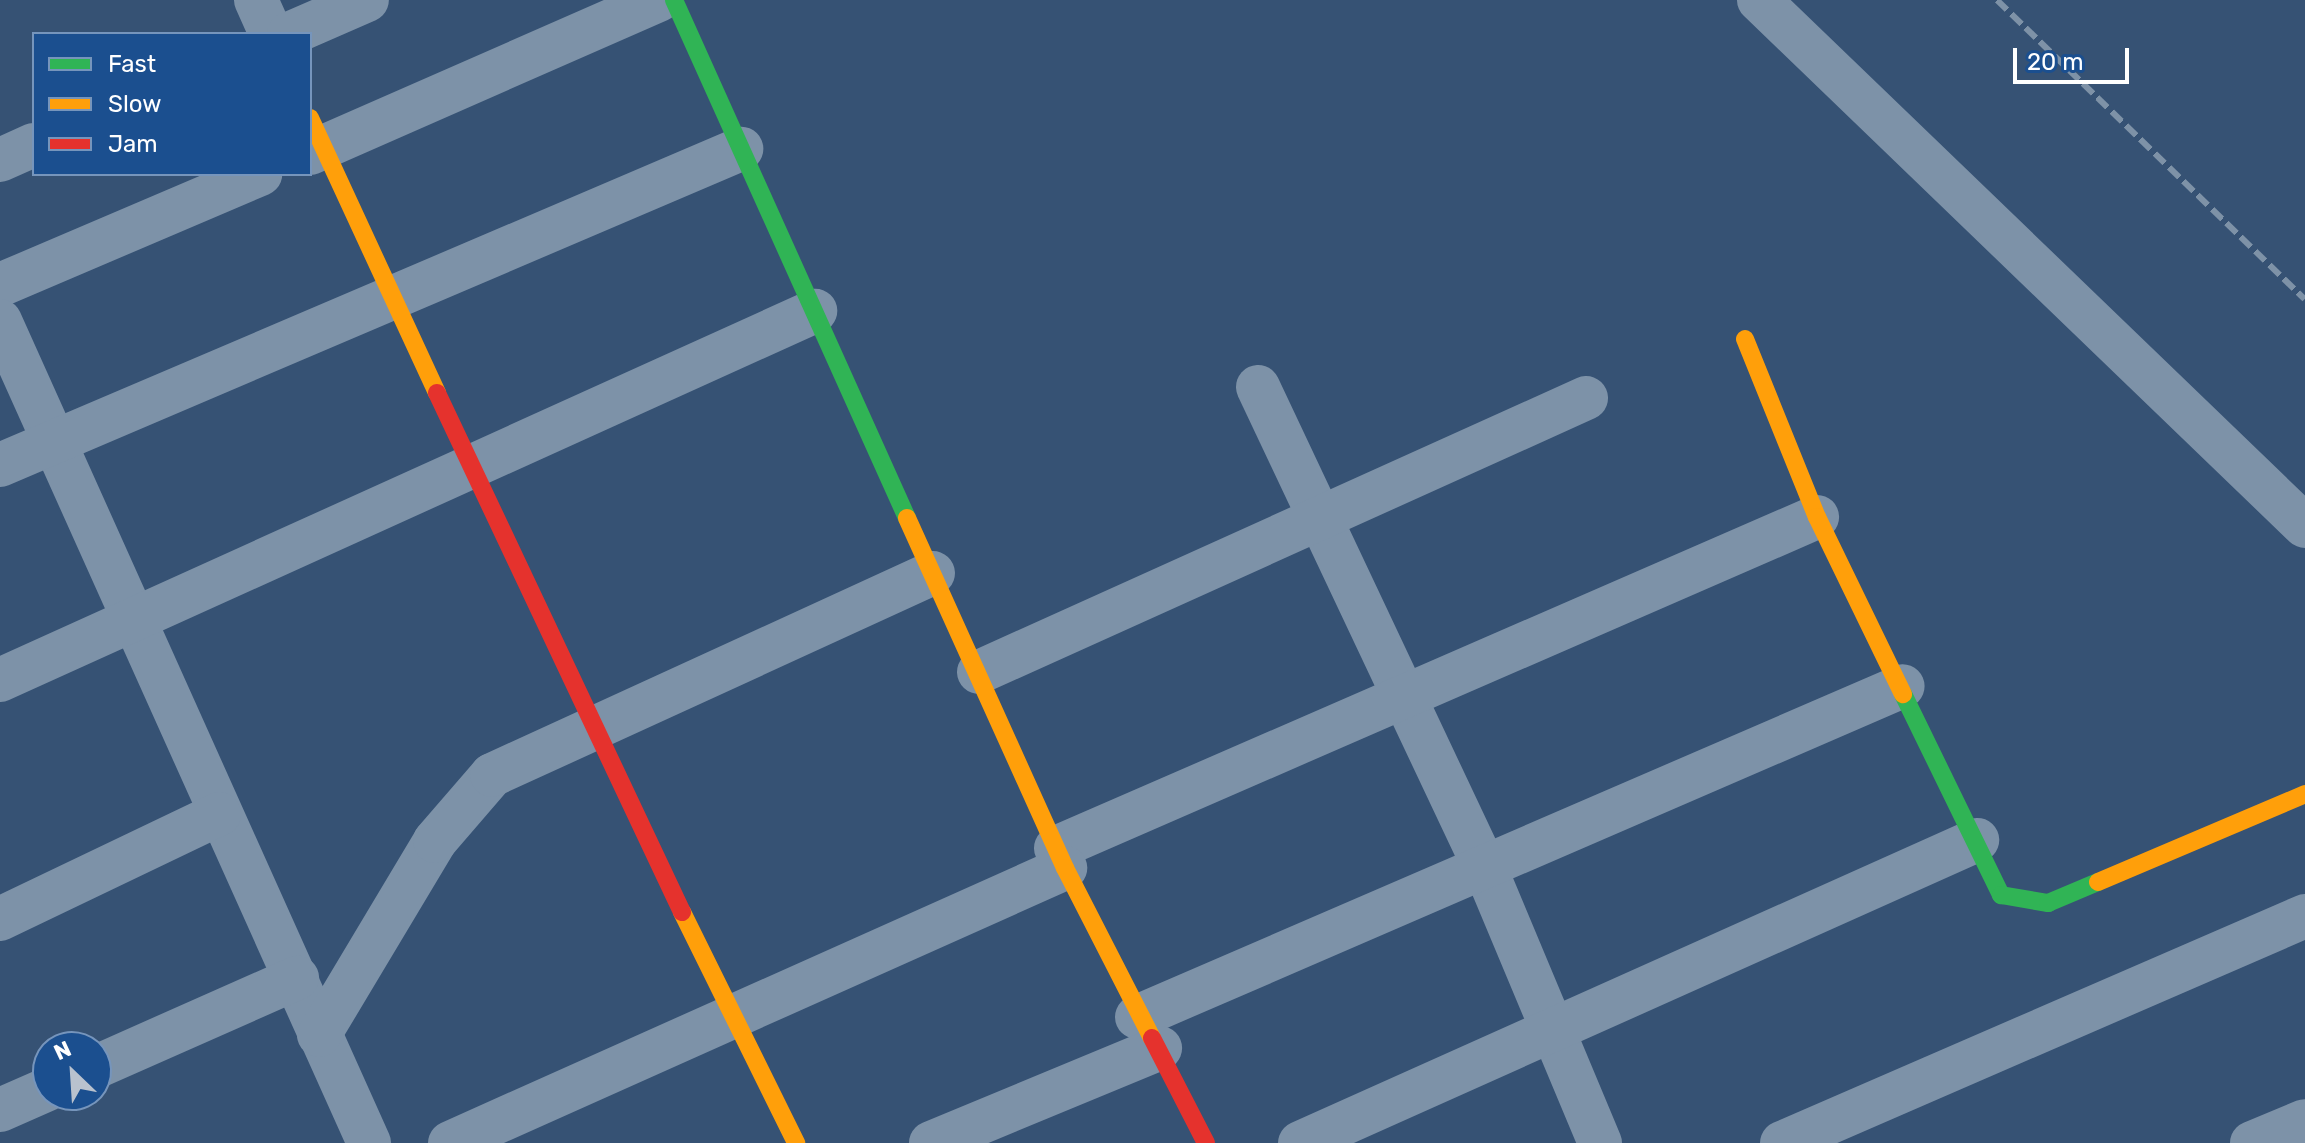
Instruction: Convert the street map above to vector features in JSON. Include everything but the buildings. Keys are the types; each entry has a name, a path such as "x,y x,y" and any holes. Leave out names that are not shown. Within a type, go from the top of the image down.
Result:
{"street":[{"path":"256,0 270,32"},
{"path":"294,32 367,0"},
{"path":"659,0 314,139 393,299 592,730 731,1019 796,1143"},
{"path":"674,0 1061,858 1206,1143"},
{"path":"1759,0 2305,526"},
{"path":"0,160 32,146"},
{"path":"0,465 741,149"},
{"path":"0,285 255,176"},
{"path":"0,680 815,311"},
{"path":"0,321 131,621 297,978 319,1035 369,1143"},
{"path":"1745,339 1817,517 1903,686 2001,895 2048,903 2305,794"},
{"path":"1258,387 1485,868 1600,1143"},
{"path":"979,672 1586,398"},
{"path":"450,1143 731,1019 1061,858 1404,698 1817,517"},
{"path":"319,1035 472,791 492,775 933,573"},
{"path":"931,1143 1148,1032 1485,868 1903,686"},
{"path":"0,919 219,814"},
{"path":"1300,1143 1549,1027 1977,840"},
{"path":"1782,1143 2305,916"},
{"path":"112,1060 297,978"},
{"path":"0,1110 32,1096"},
{"path":"2252,1143 2305,1121"}],"railway":[{"path":"1997,0 2305,299"}],"traffic: fast":[{"path":"674,0 907,518"},
{"path":"1903,694 2001,895 2048,903 2098,882"}],"traffic: slow":[{"path":"312,122 437,393"},
{"path":"1745,339 1817,517 1903,694"},
{"path":"907,518 1065,868 1152,1038"},
{"path":"2098,882 2305,794"},
{"path":"682,912 796,1143"}],"traffic: jam":[{"path":"437,393 682,912"},
{"path":"1152,1038 1206,1143"}]}
